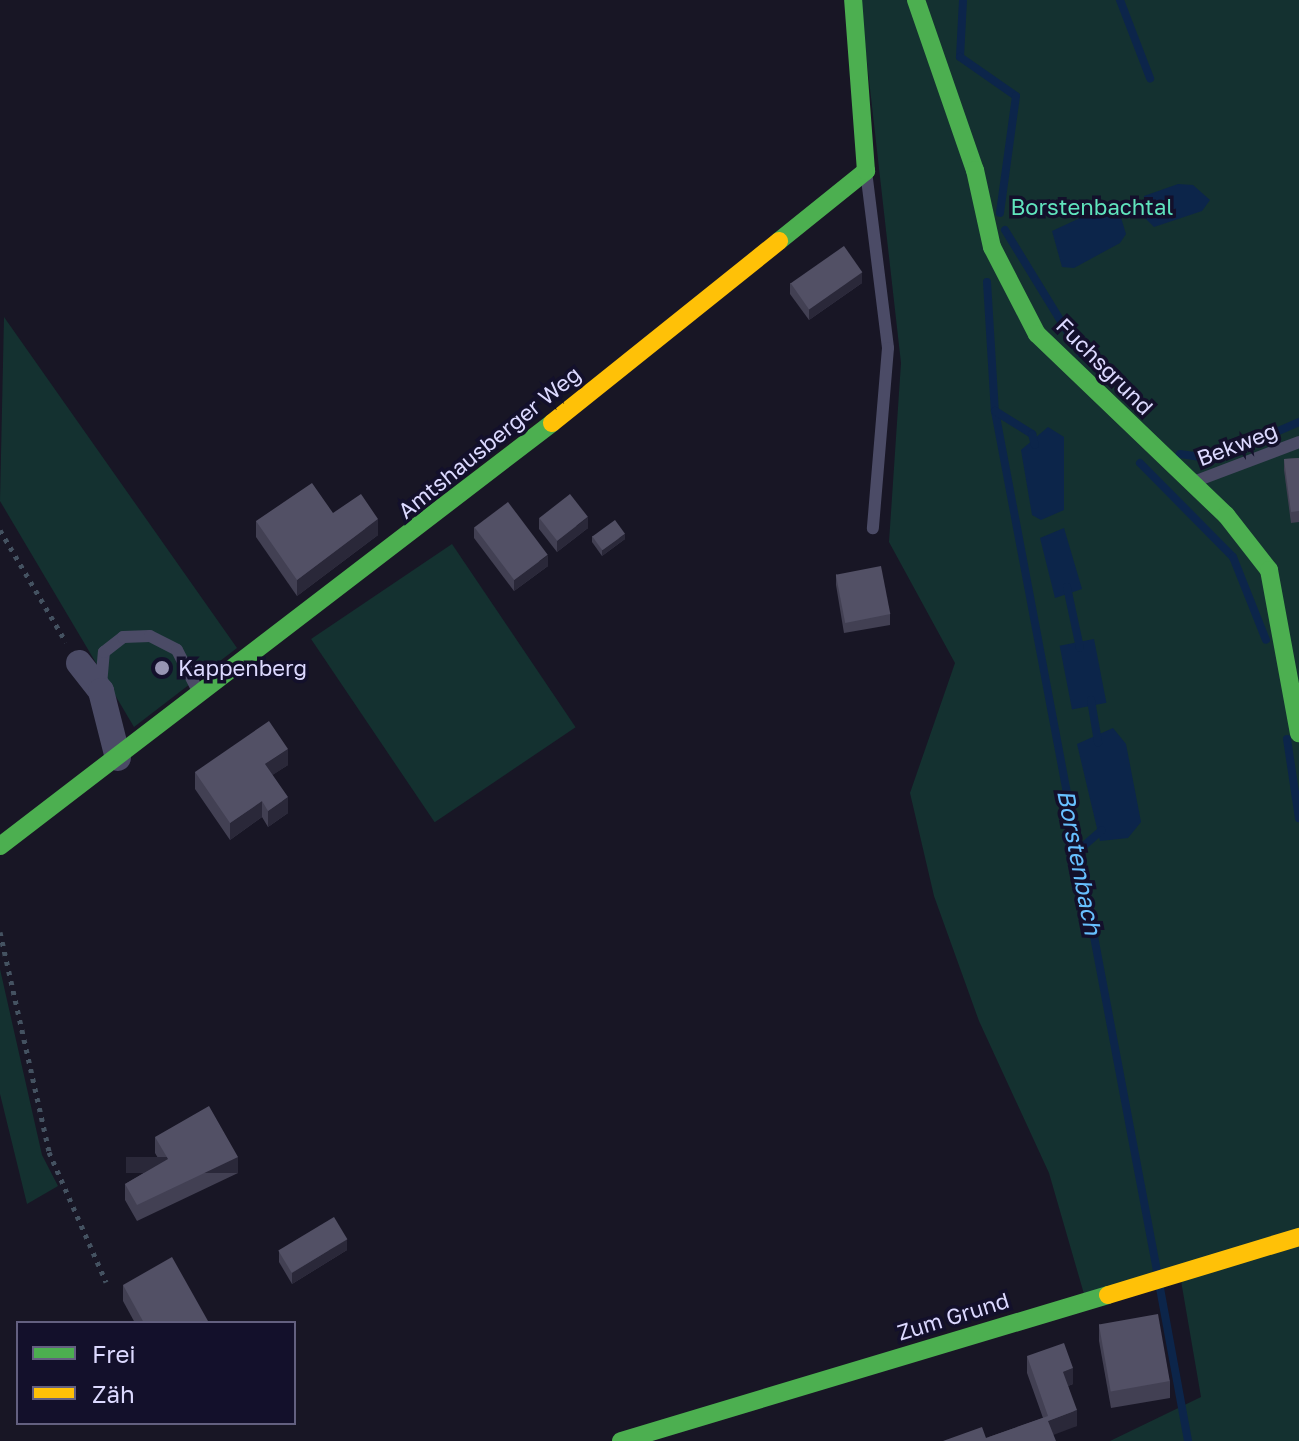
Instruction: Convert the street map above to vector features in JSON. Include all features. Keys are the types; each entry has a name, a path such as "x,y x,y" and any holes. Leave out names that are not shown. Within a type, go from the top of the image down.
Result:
{"street":[{"path":"853,0 866,171"},
{"name":"Fuchsgrund","path":"916,0 975,170 992,247 1037,334 1189,483 1226,515 1269,570 1299,733"},
{"name":"Amtshausberger Weg","path":"0,846 448,507 866,171"},
{"path":"79,663 101,691 118,758"},
{"name":"Zum Grund","path":"621,1441 1299,1237"}],"lane":[{"path":"866,171 888,348 873,528"},
{"name":"Bekweg","path":"1189,483 1299,442"},
{"path":"101,691 104,652 123,637 150,636 177,650 199,694"}],"path":[{"path":"0,530 79,663"},
{"path":"0,932 49,1152 106,1282"}],"green space":[{"name":"Borstenbachtal","path":"860,0 1299,0 1299,1441 1110,1441 1201,1397 1179,1269 1084,1294 1049,1173 979,1021 934,896 910,793 955,663 889,542 901,363"},
{"path":"4,317 237,648 134,727 0,501"},
{"path":"452,544 576,727 435,822 311,639"},
{"path":"0,969 42,1155 58,1186 27,1204 0,1094"}],"water":[{"path":"1178,184 1193,185 1210,200 1202,211 1154,227 1143,216 1144,196"},
{"path":"1106,206 1118,208 1126,234 1120,243 1074,268 1062,267 1052,231"},
{"path":"1048,427 1064,437 1064,510 1041,520 1032,515 1021,450"},
{"path":"1064,528 1082,589 1055,598 1040,538"},
{"path":"1094,639 1106,703 1072,709 1060,646"},
{"path":"1113,728 1126,744 1141,822 1128,838 1100,841 1077,744"}],"building":[{"path":"844,246 862,272 809,309 791,283"},
{"path":"1299,458 1299,511 1291,512 1284,459"},
{"path":"312,483 333,513 361,494 378,519 297,580 256,521"},
{"path":"570,494 588,517 557,541 539,518"},
{"path":"508,502 548,555 514,580 474,527"},
{"path":"615,520 625,534 602,550 592,536"},
{"path":"881,566 890,614 845,623 836,575"},
{"path":"269,721 288,749 265,764 288,797 268,811 262,801 230,823 195,772"},
{"path":"209,1106 238,1157 137,1205 125,1184 168,1159 155,1137"},
{"path":"334,1217 347,1239 292,1273 278,1250"},
{"path":"172,1257 208,1321 143,1321 123,1285"},
{"path":"1158,1314 1170,1381 1111,1391 1099,1324"},
{"path":"1064,1343 1073,1368 1063,1372 1077,1410 1048,1421 1056,1441 943,1441 982,1427 986,1438 1048,1416 1027,1356"}],"waterway":[{"name":"Borstenbach","path":"963,0 960,57 1016,96 1000,213"},
{"path":"1120,0 1150,78"},
{"name":"Borstenbach","path":"1005,230 1081,354"},
{"name":"Borstenbach","path":"987,282 995,411 1157,1271"},
{"path":"995,411 1032,434 1035,445"},
{"path":"1180,454 1214,459 1299,422"},
{"name":"Borstenbach","path":"1140,463 1233,557 1266,640"},
{"path":"1067,587 1080,648"},
{"path":"1091,700 1098,742"},
{"name":"Borstenbach","path":"1287,739 1299,818"},
{"path":"1079,850 1102,830"},
{"name":"Borstenbach","path":"1160,1288 1188,1441"}],"traffic: fast":[{"path":"779,241 866,171 853,0"},
{"path":"916,0 975,170 992,247 1037,334 1226,515 1269,570 1299,733"},
{"path":"0,846 552,423"},
{"path":"621,1441 1108,1295"}],"traffic: slow":[{"path":"552,423 779,241"},
{"path":"1108,1295 1299,1237"}],"place":[{"name":"Kappenberg","path":"162,668"}]}
